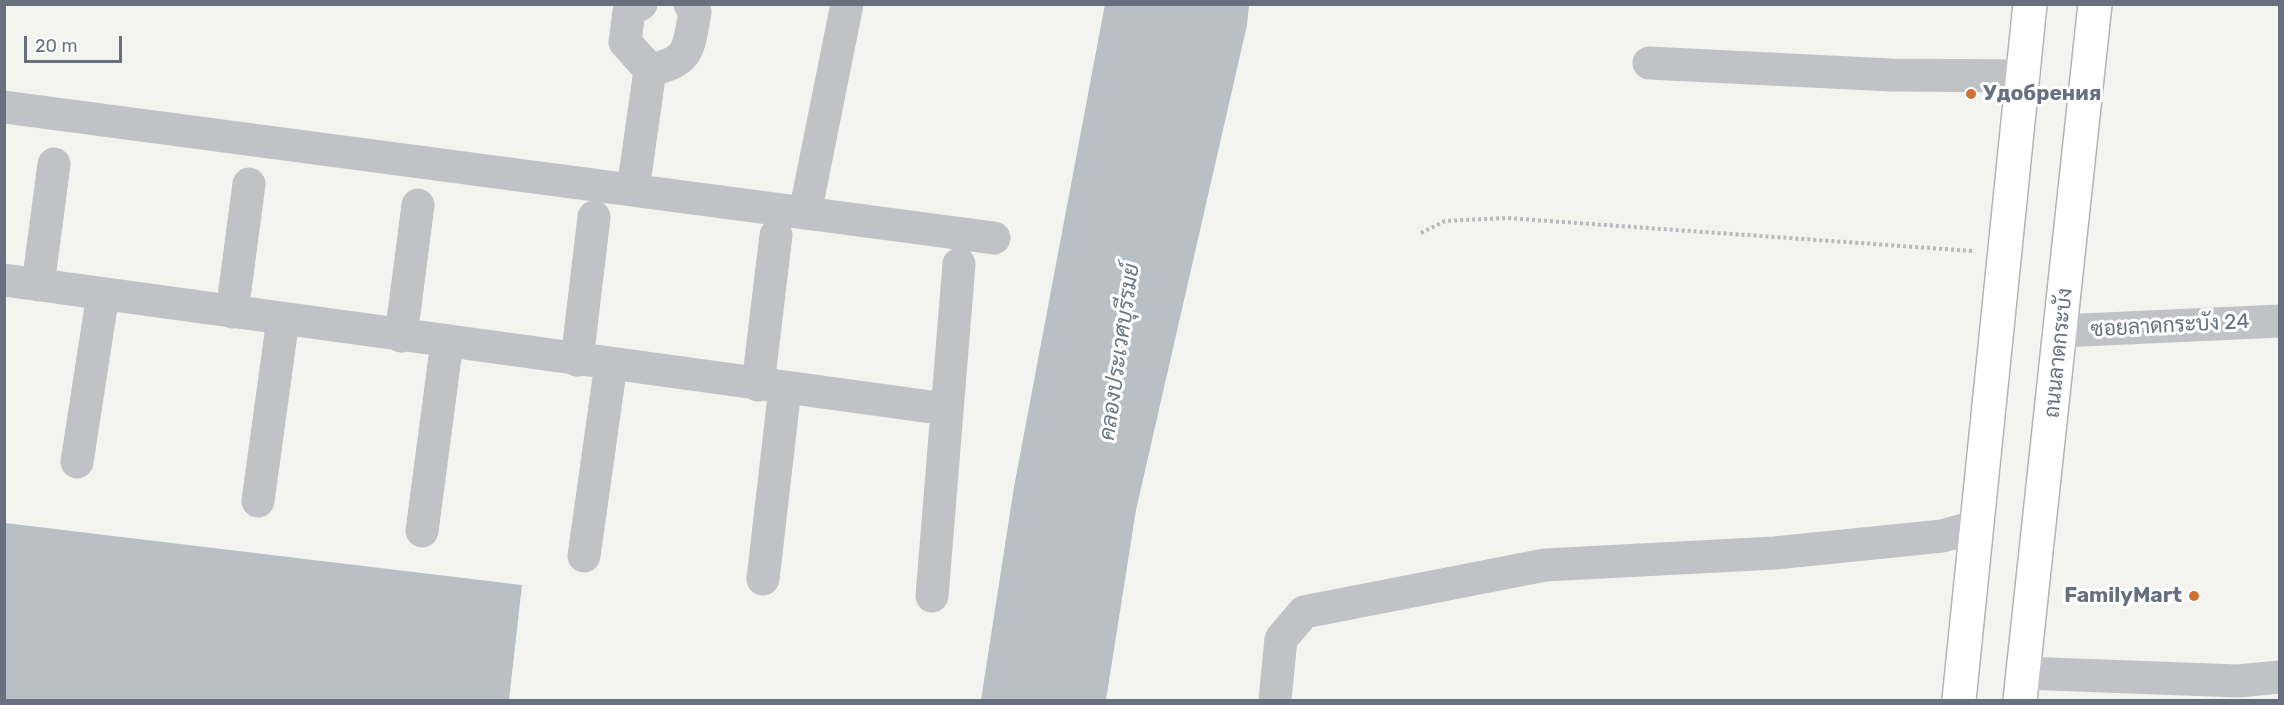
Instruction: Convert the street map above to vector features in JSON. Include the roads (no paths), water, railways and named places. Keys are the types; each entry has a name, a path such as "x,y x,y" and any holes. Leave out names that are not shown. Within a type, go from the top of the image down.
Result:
{"main road":[{"path":"1959,700 2030,4"},
{"name":"ถนนลาดกระบัง","path":"2021,687 2095,4"}],"street":[{"path":"633,190 650,70 625,42 629,11 641,4"},
{"path":"650,70 672,65 688,50 695,12 690,4"},
{"path":"805,213 847,4"},
{"path":"1649,63 1891,75 2024,76"},
{"path":"4,106 994,238"},
{"path":"38,285 54,164"},
{"path":"232,312 249,184"},
{"path":"401,336 418,205"},
{"path":"577,360 594,217"},
{"path":"763,579 776,235"},
{"path":"932,596 959,264"},
{"path":"4,280 772,387 946,409"},
{"path":"77,462 103,294"},
{"path":"258,501 283,319"},
{"name":"ซอยลาดกระบัง 24","path":"2061,331 2280,321"},
{"path":"422,531 447,342"},
{"path":"584,556 611,364"},
{"path":"1275,700 1281,639 1304,612 1545,565 1775,553 1942,536 1975,527"},
{"path":"2021,687 2238,681 2280,677"}],"water":[{"name":"คลองประเวศบุรีรมย์","path":"1105,4 1249,5 1247,25 1136,510 1106,700 981,700 1014,487"},
{"path":"5,523 522,585 509,700 5,700"}],"place":[{"name":"Удобрения","path":"1971,94"},
{"name":"FamilyMart","path":"2194,596"}]}
